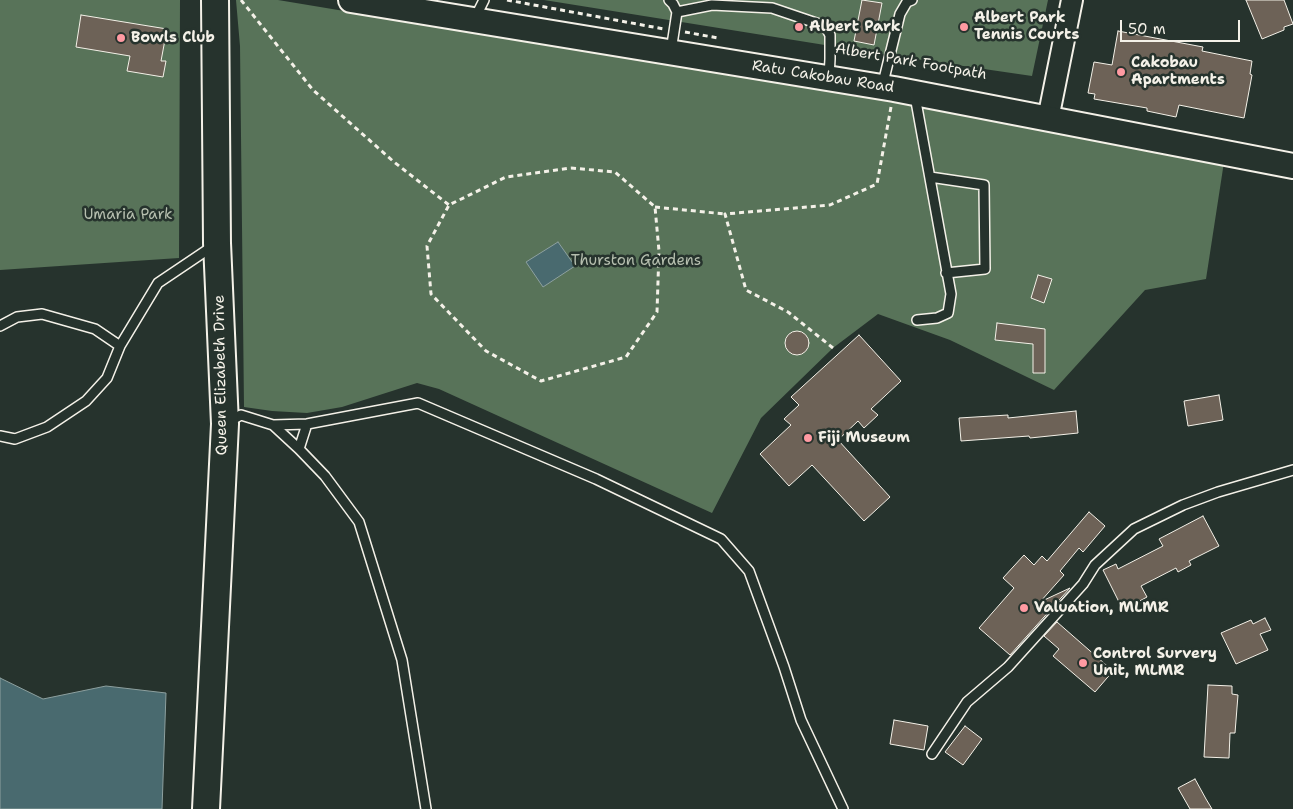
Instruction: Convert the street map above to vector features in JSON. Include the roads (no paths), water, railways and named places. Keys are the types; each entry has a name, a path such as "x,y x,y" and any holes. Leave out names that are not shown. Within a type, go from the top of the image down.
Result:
{"main road":[{"name":"Queen Elizabeth Drive","path":"206,809 225,424 217,243 215,0"},
{"name":"Ratu Cakobau Road","path":"351,0 479,10 673,41 829,78 1293,166"}],"street":[{"path":"1048,119 1072,0"}],"lane":[{"path":"668,0 673,4 677,12 673,41"},
{"path":"912,0 907,2 900,14 897,90 930,177 951,294 948,313 936,318 917,320"},
{"path":"677,12 712,5 772,8 825,26 830,35 829,78"},
{"path":"930,177 984,185 985,269 946,273"},
{"path":"0,436 15,439 47,427 86,401 107,378 120,346 158,283 217,243"},
{"path":"0,326 17,317 42,314 95,329 120,346"},
{"path":"225,424 241,415 273,425 307,424 418,403 596,479 721,539 748,571 784,667 800,720 843,809"},
{"path":"299,449 307,424"},
{"path":"273,425 325,476 359,522 402,660 426,809"},
{"path":"932,754 967,702 1008,667 1083,584 1095,565 1134,529 1218,492 1293,470"}],"water":[{"path":"558,242 575,266 543,287 526,262"},
{"path":"0,678 43,699 106,686 166,693 162,809 0,809"}],"place":[{"name":"Albert Park","path":"799,27"},
{"name":"Albert Park Tennis Courts","path":"964,27"},
{"name":"Bowls Club","path":"121,38"},
{"name":"Cakobau Apartments","path":"1121,72"},
{"name":"Fiji Museum","path":"808,438"},
{"name":"Valuation, MLMR","path":"1024,608"},
{"name":"Control Survery Unit, MLMR","path":"1083,663"}],"park label":[{"name":"Umaria Park","path":"128,215"},
{"name":"Thurston Gardens","path":"636,261"}]}
